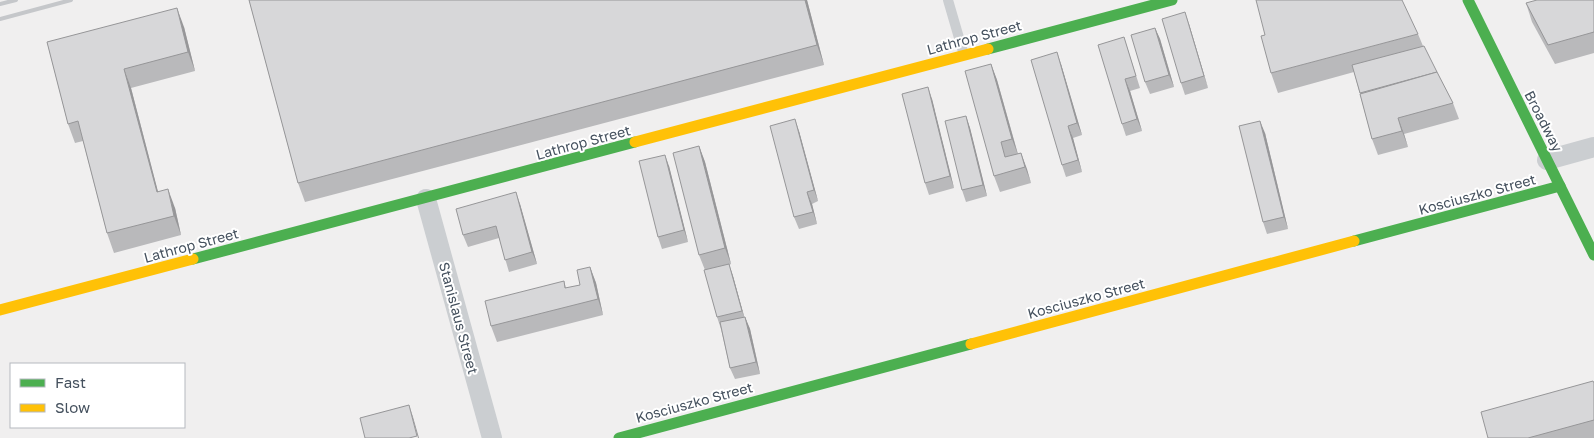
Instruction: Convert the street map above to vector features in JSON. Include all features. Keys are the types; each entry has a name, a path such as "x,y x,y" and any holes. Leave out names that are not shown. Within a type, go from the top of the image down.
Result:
{"street":[{"name":"Lathrop Street","path":"0,310 426,199 1172,0"},
{"name":"Broadway","path":"1468,0 1594,254"},
{"path":"1547,160 1594,148"},
{"name":"Kosciuszko Street","path":"619,438 1560,186"},
{"name":"Stanislaus Street","path":"426,199 492,438"}],"lane":[{"path":"948,0 964,56"}],"building":[{"path":"249,0 805,0 817,45 298,183"},
{"path":"1256,0 1402,0 1418,34 1271,73 1261,36 1265,35"},
{"path":"1537,0 1594,0 1594,32 1548,45 1526,3"},
{"path":"177,8 188,52 124,69 157,192 168,189 174,216 107,233 78,121 68,124 47,42"},
{"path":"1185,12 1204,76 1181,83 1162,19"},
{"path":"1155,28 1169,75 1145,82 1131,35"},
{"path":"1124,37 1136,76 1125,79 1137,119 1122,124 1098,45"},
{"path":"1424,46 1437,72 1360,93 1352,65"},
{"path":"1057,52 1077,123 1068,126 1078,160 1062,165 1031,60"},
{"path":"991,64 1012,139 1001,142 1005,157 1021,153 1025,167 994,176 965,71"},
{"path":"1437,72 1453,103 1398,118 1402,131 1372,139 1360,94"},
{"path":"928,87 950,176 925,183 902,94"},
{"path":"966,116 983,185 962,190 945,121"},
{"path":"795,119 814,190 807,192 813,212 794,217 770,126"},
{"path":"1260,121 1284,217 1263,222 1239,126"},
{"path":"699,146 725,248 699,255 673,153"},
{"path":"665,155 684,230 658,237 639,161"},
{"path":"516,192 532,252 505,260 496,226 463,235 456,209"},
{"path":"729,264 742,311 717,317 704,270"},
{"path":"590,267 598,299 491,326 485,301 564,281 565,288 580,285 577,270"},
{"path":"745,317 756,362 730,368 720,322"},
{"path":"1593,381 1594,420 1528,438 1488,438 1481,412"},
{"path":"409,405 417,436 409,438 365,438 360,418"}],"railway":[{"path":"0,4 16,0"},
{"path":"0,19 71,0"}],"traffic: fast":[{"path":"988,49 1172,0"},
{"path":"1468,0 1594,255"},
{"path":"193,259 635,142"},
{"path":"1354,241 1560,186"},
{"path":"619,438 971,344"}],"traffic: slow":[{"path":"635,142 988,49"},
{"path":"971,344 1354,241"},
{"path":"0,310 193,259"}]}
